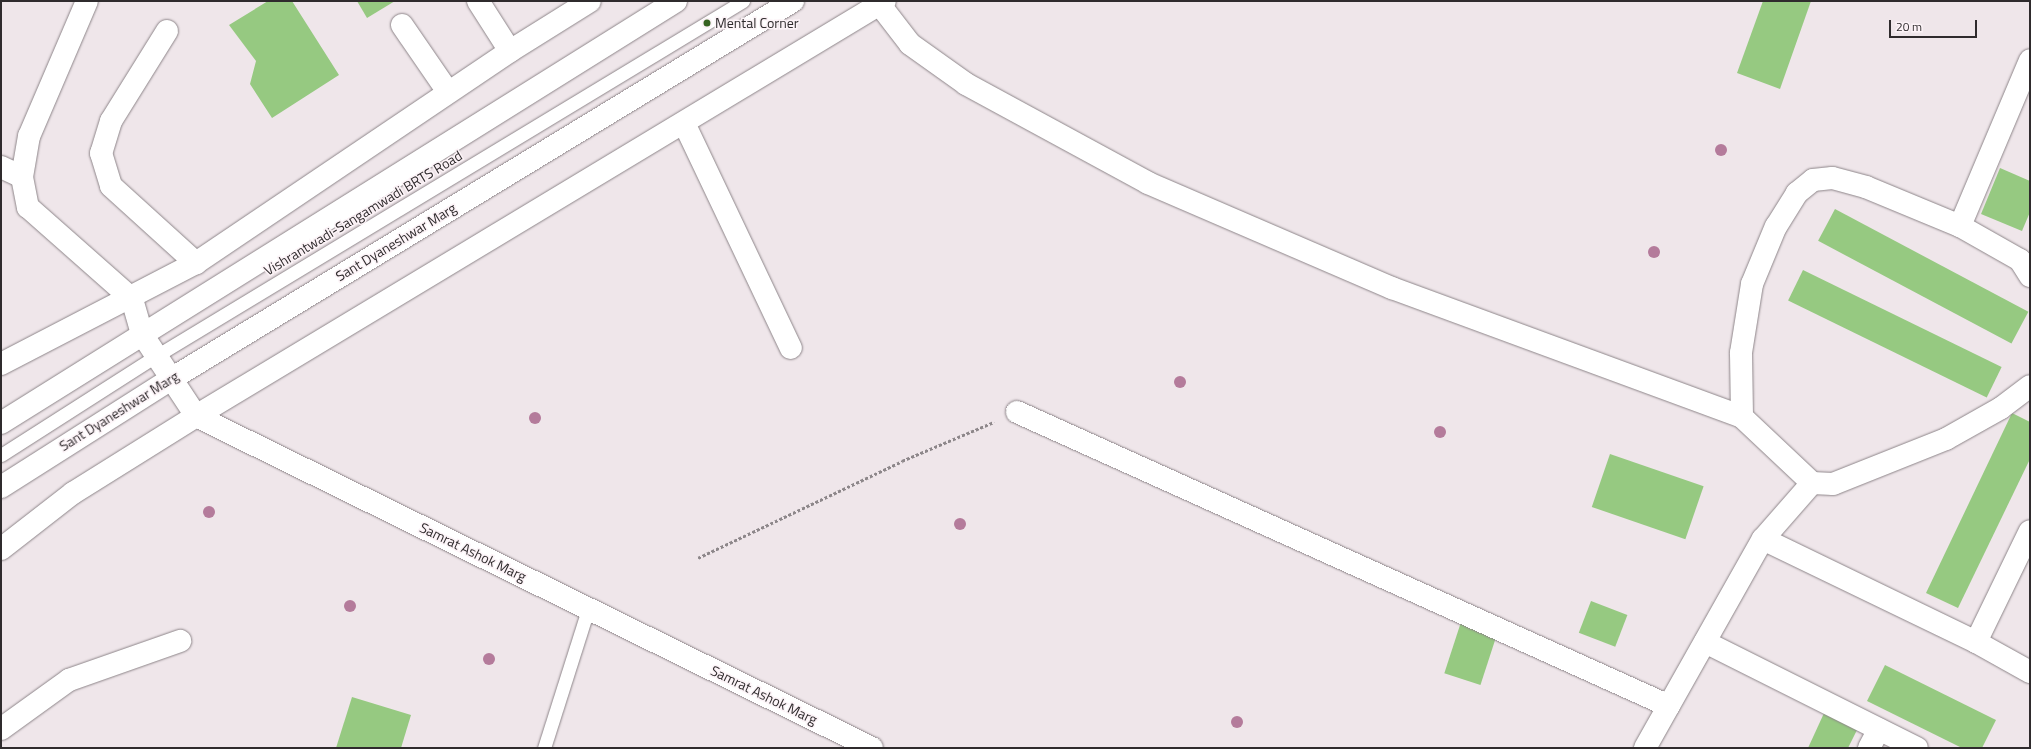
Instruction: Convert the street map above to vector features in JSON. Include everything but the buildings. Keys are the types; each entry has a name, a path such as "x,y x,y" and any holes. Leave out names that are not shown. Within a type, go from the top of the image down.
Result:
{"street":[{"path":"87,1 29,136 22,177 28,207 132,299"},
{"path":"478,1 510,50"},
{"path":"1,364 132,299 196,263 510,50 590,1"},
{"path":"1,423 676,1"},
{"name":"Sant Dyaneshwar Marg","path":"1,487 171,379 793,1"},
{"path":"1,549 73,493 196,416 883,3 910,44 966,84 1148,183 1392,288 1742,417 1812,483 1833,484 1946,439 2001,408 2030,386"},
{"path":"402,25 448,92"},
{"path":"167,31 111,122 101,153 111,186 196,263"},
{"path":"1960,226 2030,60"},
{"path":"684,123 791,348"},
{"path":"1,167 22,177"},
{"path":"1742,417 1742,353 1752,284 1776,226 1797,193 1813,180 1832,178 1866,187 1960,226 2027,266"},
{"name":"Samrat Ashok Marg","path":"132,299 142,334 196,416 872,748"},
{"path":"1017,412 1669,706"},
{"path":"1645,748 1763,539 1812,483"},
{"path":"1976,642 2030,531"},
{"path":"1763,539 1976,642 2030,672"},
{"path":"1,729 69,680 180,641"},
{"path":"1705,642 1874,739 1917,748"}],"lane":[{"name":"Vishrantwadi-Sangamwadi BRTS Road","path":"1,455 156,356 743,1"},
{"path":"544,748 588,609"}],"path":[{"path":"698,558 902,461 1017,412"}],"place":[{"name":"Mental Corner","path":"707,23"}]}
